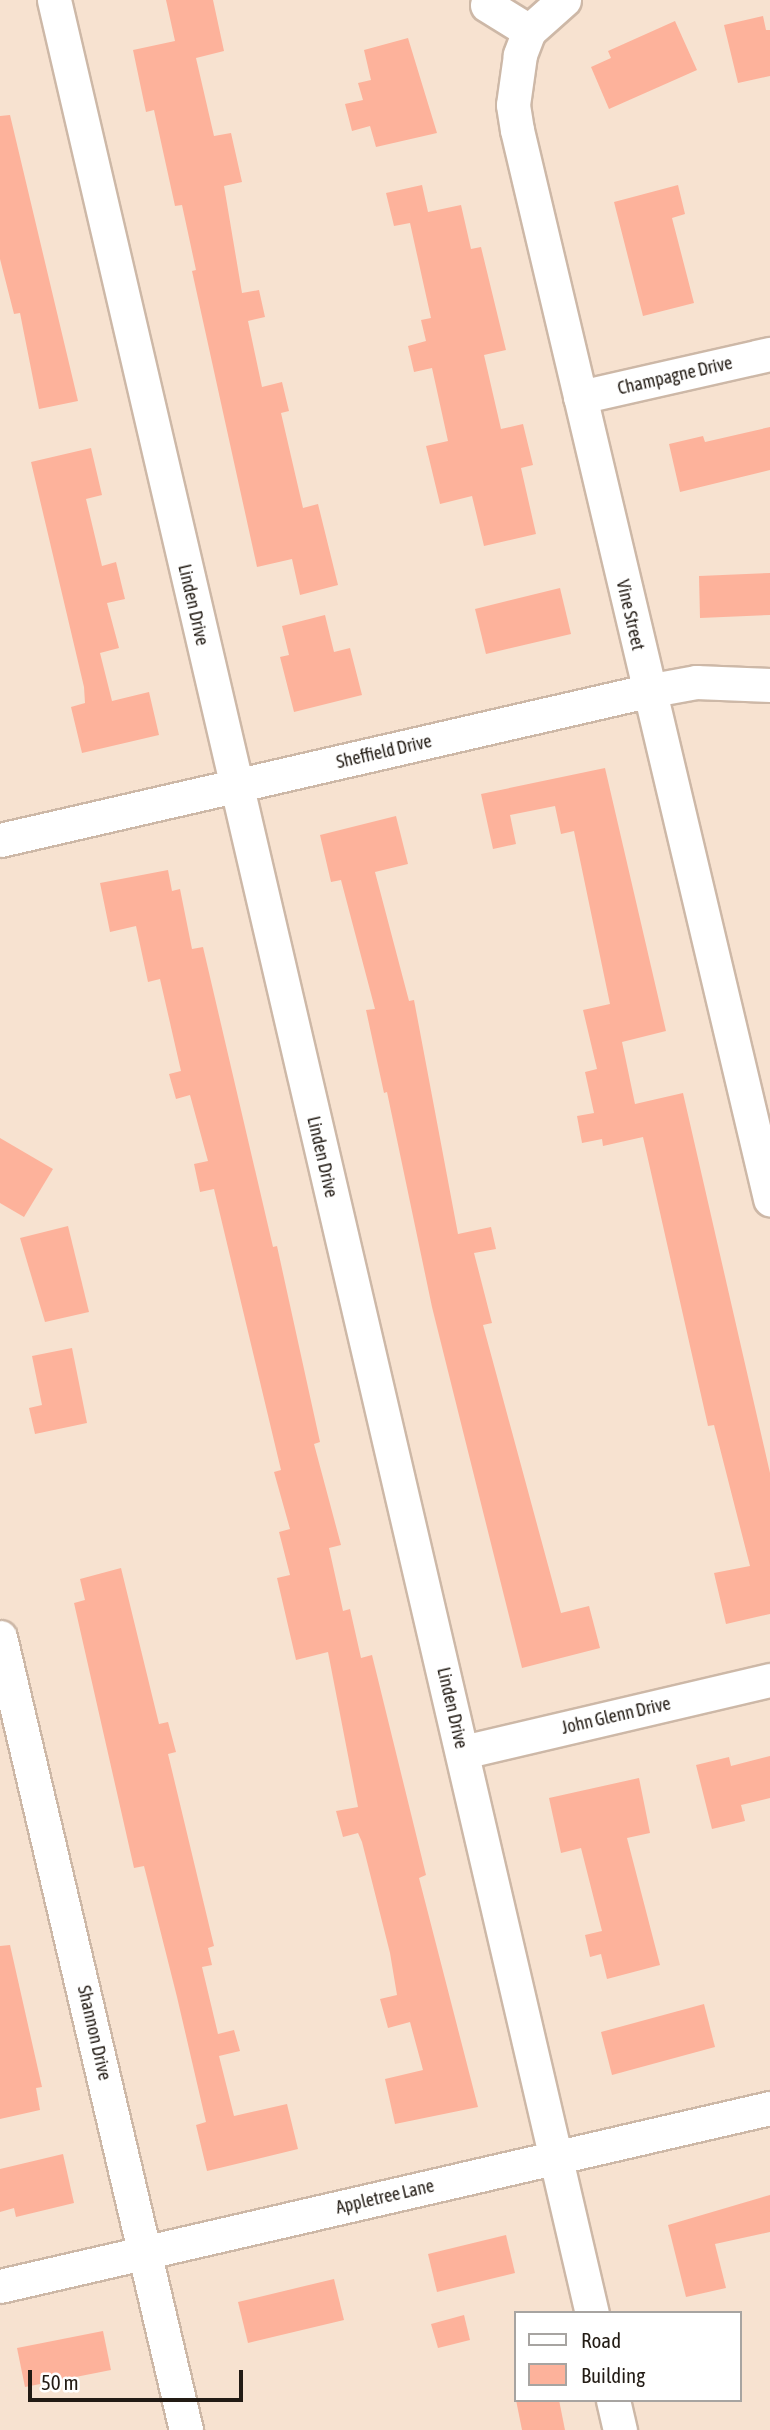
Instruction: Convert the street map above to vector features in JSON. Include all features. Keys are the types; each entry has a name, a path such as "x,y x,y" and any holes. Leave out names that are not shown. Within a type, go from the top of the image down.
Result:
{"street":[{"name":"Linden Drive","path":"54,0 234,786 463,1752 592,2311"},
{"path":"486,5 529,31 564,0"},
{"name":"Vine Street","path":"529,31 520,55 513,105 647,691 770,1199"},
{"name":"Champagne Drive","path":"580,397 770,354"},
{"name":"Sheffield Drive","path":"0,840 647,691 696,682 770,685"},
{"name":"Shannon Drive","path":"0,1637 186,2430"},
{"name":"John Glenn Drive","path":"463,1752 770,1680"},
{"name":"Appletree Lane","path":"0,2286 770,2108"},
{"path":"613,2402 620,2430"}],"building":[{"path":"166,0 213,0 224,51 196,58 214,136 231,133 242,182 224,186 242,293 259,290 265,317 248,321 262,387 282,382 289,411 281,413 303,508 318,504 338,585 300,595 292,559 257,567 192,271 196,270 182,205 175,206 154,110 146,112 133,50 175,41"},
{"path":"763,16 766,30 770,30 770,76 738,83 724,25"},
{"path":"675,21 697,70 609,109 591,67 611,58 608,51"},
{"path":"408,38 437,133 376,147 370,126 352,131 345,104 363,100 358,83 371,80 364,50"},
{"path":"10,115 78,401 39,409 20,313 14,314 0,259 0,116"},
{"path":"422,185 428,212 461,205 471,249 481,247 506,350 484,355 501,429 523,424 533,465 521,468 536,534 484,546 472,496 440,504 426,446 448,441 432,368 414,372 408,346 426,341 421,320 431,318 410,223 394,226 386,193"},
{"path":"678,185 685,214 672,218 694,303 643,316 614,202"},
{"path":"770,427 770,470 680,492 669,444 703,436 705,442"},
{"path":"91,448 102,495 86,499 102,566 116,562 125,599 107,603 119,648 100,653 112,701 149,692 159,735 82,753 71,707 85,703 84,687 31,462"},
{"path":"770,573 770,615 700,618 699,576"},
{"path":"560,588 571,634 486,654 475,609"},
{"path":"325,615 334,652 350,648 362,695 294,712 280,657 289,655 282,626"},
{"path":"605,768 666,1031 622,1042 635,1104 683,1093 770,1473 770,1614 726,1624 714,1573 750,1566 714,1425 708,1426 643,1137 603,1146 602,1139 582,1143 577,1116 594,1113 585,1072 597,1069 583,1010 610,1004 574,831 561,834 555,806 510,815 516,844 493,849 481,794"},
{"path":"396,816 408,864 375,872 409,1001 414,1000 458,1234 491,1227 496,1249 474,1253 492,1323 483,1325 561,1613 589,1606 600,1648 522,1668 432,1307 387,1092 384,1093 366,1010 375,1009 341,880 331,882 320,835"},
{"path":"168,870 172,891 180,889 192,949 203,947 273,1247 277,1246 320,1442 314,1444 341,1545 329,1548 343,1611 350,1609 361,1658 372,1655 426,1875 419,1878 478,2107 395,2124 385,2079 423,2070 410,2022 388,2028 380,1999 397,1995 390,1953 362,1842 358,1833 343,1837 336,1811 358,1807 328,1652 296,1660 277,1578 290,1575 279,1532 290,1529 274,1472 281,1470 214,1189 200,1192 194,1164 208,1161 190,1095 176,1099 169,1074 181,1071 160,979 148,982 136,926 110,932 100,883"},
{"path":"0,1138 53,1169 24,1217 0,1203"},
{"path":"68,1226 89,1312 45,1322 20,1238"},
{"path":"72,1348 87,1423 35,1434 29,1408 42,1405 32,1356"},
{"path":"121,1568 159,1724 168,1722 176,1752 168,1754 214,1946 208,1948 212,1965 202,1967 218,2034 234,2030 240,2051 219,2056 234,2116 287,2104 298,2149 207,2171 196,2125 206,2122 177,1997 144,1866 134,1868 74,1603 85,1600 80,1579"},
{"path":"770,1756 770,1798 741,1805 745,1821 712,1829 696,1765 729,1757 731,1766"},
{"path":"639,1778 650,1833 627,1838 660,1965 607,1979 601,1954 590,1957 585,1935 602,1931 581,1848 561,1853 549,1798"},
{"path":"10,1945 42,2087 36,2088 40,2110 0,2119 0,1946"},
{"path":"704,2004 715,2047 612,2075 601,2032"},
{"path":"63,2154 74,2203 16,2217 14,2208 0,2212 0,2169"},
{"path":"770,2195 770,2232 715,2244 726,2288 686,2297 668,2225"},
{"path":"506,2235 515,2273 437,2292 428,2254"},
{"path":"334,2279 344,2320 248,2343 238,2302"},
{"path":"464,2315 470,2340 438,2348 431,2324"},
{"path":"103,2331 111,2370 25,2387 17,2348"},
{"path":"516,2402 559,2402 565,2430 522,2430"}]}
